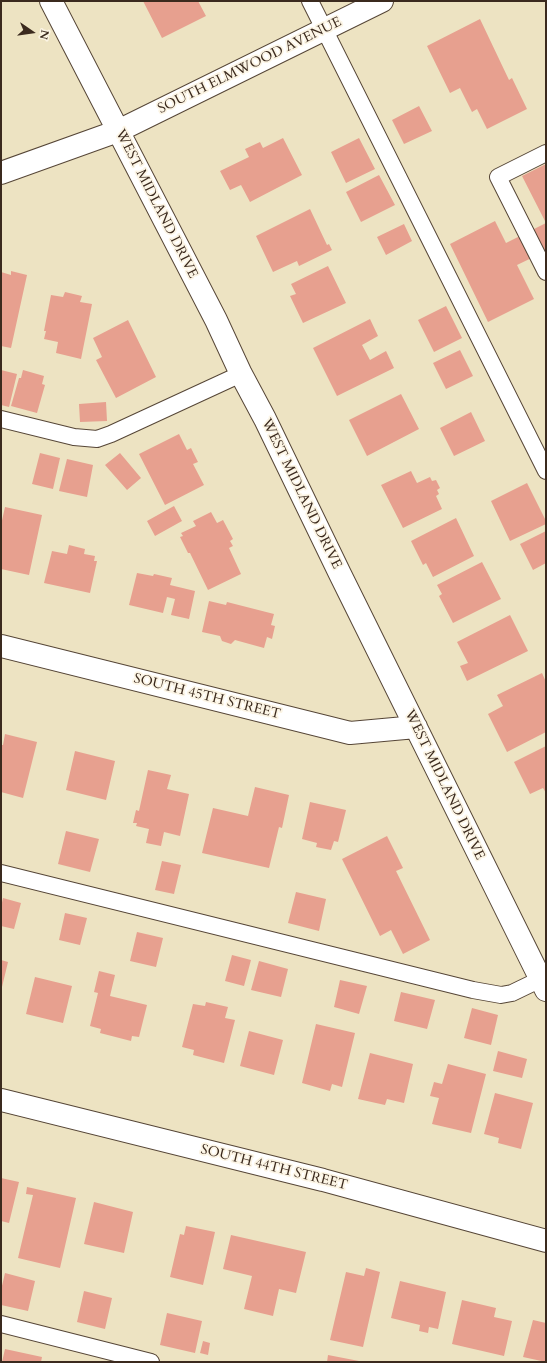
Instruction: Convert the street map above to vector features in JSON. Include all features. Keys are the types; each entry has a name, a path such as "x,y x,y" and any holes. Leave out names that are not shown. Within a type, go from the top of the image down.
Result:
{"street":[{"name":"WEST MIDLAND DRIVE","path":"51,1 216,320 241,374 265,419 544,984"},
{"name":"SOUTH ELMWOOD AVENUE","path":"1,173 118,130 382,1"},
{"name":"SOUTH 45TH STREET","path":"1,646 350,733 416,727"},
{"name":"SOUTH 44TH STREET","path":"1,1100 323,1180 546,1241"}],"lane":[{"path":"310,1 546,471"},
{"path":"546,153 498,177 546,272"},
{"path":"1,419 74,437 97,439 111,434 241,374"},
{"path":"1,873 473,990 501,995 544,984"},
{"path":"1,1324 151,1362"}],"building":[{"path":"143,1 198,1 206,16 162,38"},
{"path":"480,19 509,80 512,78 527,109 487,129 477,109 472,112 460,88 450,93 427,46"},
{"path":"419,106 432,131 404,144 392,120"},
{"path":"283,138 302,175 250,202 241,185 230,190 220,171 249,157 245,149 260,142 263,148"},
{"path":"359,138 375,169 346,183 331,152"},
{"path":"546,164 546,223 522,176"},
{"path":"379,175 395,205 361,222 346,192"},
{"path":"310,209 327,245 329,244 332,250 299,266 297,261 273,272 256,236"},
{"path":"495,221 506,243 546,223 546,251 517,265 534,299 488,322 450,244"},
{"path":"404,224 412,241 386,255 377,237"},
{"path":"328,266 346,303 303,323 290,296 296,294 291,284"},
{"path":"11,271 27,275 11,348 1,346 1,272 11,275"},
{"path":"65,292 82,296 80,302 92,304 81,359 56,353 58,342 44,339 46,331 44,331 51,295 63,297"},
{"path":"446,306 462,338 434,352 418,320"},
{"path":"370,319 378,336 362,345 370,360 386,351 394,368 337,396 313,348"},
{"path":"128,320 156,377 116,398 96,360 102,357 93,338"},
{"path":"460,350 473,376 446,389 433,363"},
{"path":"1,370 17,374 9,407 1,405"},
{"path":"23,370 44,376 42,384 45,385 37,413 11,406 19,378 21,378"},
{"path":"401,394 419,429 367,456 349,420"},
{"path":"106,402 107,421 80,422 79,404"},
{"path":"471,412 485,441 454,456 440,428"},
{"path":"179,434 187,450 191,448 198,462 193,464 204,485 165,505 139,454"},
{"path":"40,453 60,458 53,489 32,484"},
{"path":"120,453 141,478 127,490 105,465"},
{"path":"67,459 93,465 87,497 59,491"},
{"path":"411,471 417,483 430,477 432,481 436,480 440,488 437,490 439,494 436,496 442,509 403,528 381,485"},
{"path":"527,483 546,521 546,524 510,541 491,501"},
{"path":"174,506 182,521 155,536 147,521"},
{"path":"5,507 42,515 29,575 1,569 1,525"},
{"path":"211,512 217,523 223,520 233,539 230,541 233,546 229,548 241,574 208,590 190,553 188,553 180,537 183,536 181,533 196,526 193,521"},
{"path":"456,518 474,556 433,577 426,563 423,565 411,541"},
{"path":"546,531 546,563 533,570 520,544"},
{"path":"69,545 85,549 84,554 95,556 94,561 97,561 90,593 44,583 52,551 67,554"},
{"path":"482,562 501,599 453,623 439,596 442,594 437,585"},
{"path":"137,573 153,576 154,574 172,578 170,585 195,591 189,619 171,615 175,599 167,597 163,613 129,605"},
{"path":"209,601 226,605 227,602 274,614 271,625 275,626 272,639 267,637 264,648 235,640 231,644 222,641 220,636 202,632"},
{"path":"510,615 528,651 467,681 460,666 468,663 457,642"},
{"path":"542,673 546,682 546,732 507,752 488,714 503,706 497,695"},
{"path":"5,734 37,742 23,798 1,792 1,745 3,745"},
{"path":"546,746 546,793 543,788 530,794 514,762"},
{"path":"75,751 115,761 106,800 66,790"},
{"path":"148,770 171,775 167,789 189,794 180,836 164,832 161,846 146,843 149,829 136,826 137,823 133,823 136,810 139,811"},
{"path":"255,787 289,795 282,828 279,827 269,868 202,853 213,808 248,816"},
{"path":"310,802 346,810 338,842 334,841 331,850 316,847 317,843 302,839"},
{"path":"66,831 99,839 90,872 58,864"},
{"path":"387,836 403,868 396,871 430,940 403,954 391,930 380,936 342,859"},
{"path":"162,861 181,865 174,894 155,890"},
{"path":"296,892 326,899 319,931 288,923"},
{"path":"3,898 21,903 14,929 1,926 1,907"},
{"path":"65,913 87,918 80,945 59,940"},
{"path":"137,932 163,938 156,967 130,961"},
{"path":"232,955 251,960 244,986 225,981"},
{"path":"1,960 8,962 2,987 1,987"},
{"path":"259,961 288,969 281,997 251,990"},
{"path":"99,971 115,975 110,996 147,1005 139,1037 132,1036 131,1041 100,1033 101,1029 90,1026 98,993 94,992"},
{"path":"35,977 72,986 63,1023 26,1014"},
{"path":"340,980 367,986 359,1014 334,1007"},
{"path":"401,992 435,1000 427,1029 394,1021"},
{"path":"206,1002 228,1007 225,1018 235,1020 224,1063 193,1055 194,1050 182,1047 193,1004 205,1006"},
{"path":"472,1008 498,1015 491,1045 464,1038"},
{"path":"316,1024 355,1033 342,1087 332,1084 330,1091 302,1083"},
{"path":"249,1031 283,1040 274,1075 240,1066"},
{"path":"498,1051 527,1059 522,1078 493,1071"},
{"path":"370,1053 413,1064 404,1103 387,1099 385,1105 358,1099"},
{"path":"448,1064 486,1074 471,1133 432,1124 439,1098 430,1096 434,1082 442,1084"},
{"path":"495,1093 533,1103 521,1149 498,1143 499,1138 484,1134"},
{"path":"1,1178 19,1182 9,1223 1,1221"},
{"path":"27,1187 76,1198 60,1268 18,1258 33,1195 26,1194"},
{"path":"94,1202 133,1212 124,1253 84,1244"},
{"path":"186,1226 215,1232 203,1285 170,1277 180,1234 184,1235"},
{"path":"231,1235 306,1252 296,1293 279,1289 273,1316 244,1309 252,1276 223,1269"},
{"path":"366,1268 380,1272 363,1347 330,1340 346,1272 364,1276"},
{"path":"5,1273 35,1281 28,1311 1,1305 1,1290"},
{"path":"400,1281 446,1292 438,1329 429,1327 428,1333 419,1331 420,1325 391,1318"},
{"path":"84,1291 112,1298 105,1329 77,1322"},
{"path":"462,1300 496,1308 494,1317 512,1321 504,1356 452,1344"},
{"path":"167,1313 202,1321 195,1353 160,1345"},
{"path":"533,1320 546,1323 546,1362 523,1357"},
{"path":"203,1341 210,1343 208,1355 200,1353"},
{"path":"5,1349 42,1357 41,1362 2,1362"},
{"path":"328,1355 359,1361 359,1362 327,1362"}]}
